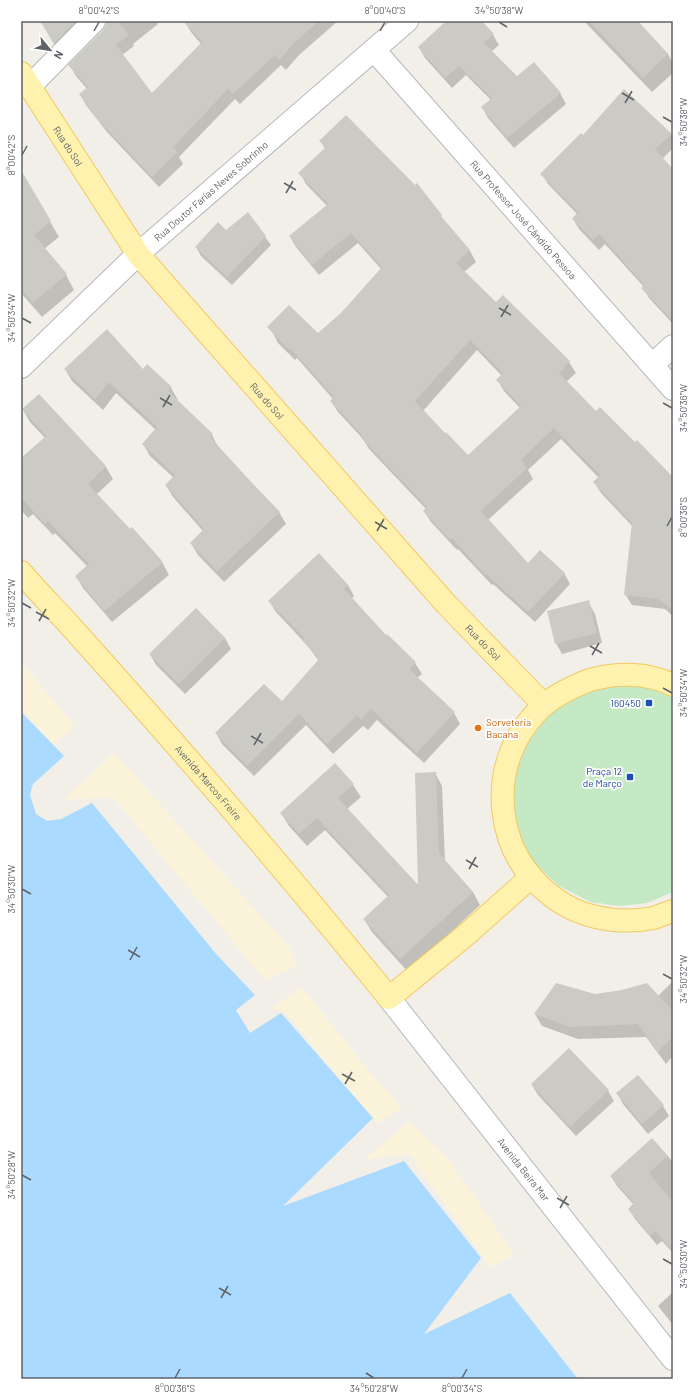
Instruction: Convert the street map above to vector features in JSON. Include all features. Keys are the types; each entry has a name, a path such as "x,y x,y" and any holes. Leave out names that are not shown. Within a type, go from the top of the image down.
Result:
{"main road":[{"name":"Rua do Sol","path":"25,80 138,254 447,605 544,705"},
{"name":"Avenida Marcos Freire","path":"21,572 226,803 308,898 390,998"},
{"path":"673,685 664,680 633,675 601,677 571,687 544,705 530,720 509,757 504,778 502,799 504,820 510,841 518,860 531,877 547,893 565,906 586,915 608,920 630,921 653,918 673,911"},
{"path":"390,998 466,935 531,877"}],"street":[{"path":"25,80 94,21"},
{"name":"Rua Doutor Farias Neves Sobrinho","path":"21,367 138,254 407,21"},
{"name":"Rua Professor José Cândido Pessoa","path":"374,50 673,389"},
{"path":"652,365 673,346"},
{"name":"Avenida Beira Mar","path":"390,998 509,1152 673,1359"}],"green space":[{"path":"610,681 673,692 673,892 647,903 619,906 591,902 559,886 533,862 521,841 510,797 518,753 557,702"}],"sand":[{"path":"21,662 75,726 53,744 21,708"},
{"path":"114,753 289,947 298,966 265,980 113,797 63,800"},
{"path":"302,987 368,1070 402,1109 377,1123 284,1011 270,1009"},
{"path":"409,1122 444,1154 514,1254 490,1267 409,1154 364,1160"}],"water":[{"path":"21,712 64,756 33,784 30,795 36,814 47,821 61,819 92,803 217,955 255,995 236,1010 250,1033 281,1013 373,1118 283,1206 404,1161 481,1258 424,1334 510,1293 578,1379 21,1379"}],"building":[{"path":"40,21 76,21 54,44"},
{"path":"106,21 118,21 129,35 116,45 152,93 202,42 183,21 319,21 293,44 280,60 275,55 233,94 228,89 173,147 178,152 152,177 99,121 79,94 88,87 68,65 103,30 106,25"},
{"path":"446,21 482,21 494,34 484,43 517,76 534,62 561,93 507,138 481,107 492,98 459,66 445,78 418,47"},
{"path":"589,21 638,21 668,54 643,78"},
{"path":"624,89 672,134 655,149 673,169 673,321 641,288 644,285 599,234 593,240 572,219 578,212 540,174 581,133 583,135"},
{"path":"346,115 415,185 417,183 442,215 441,216 470,250 456,263 496,302 503,295 570,361 559,373 596,411 600,407 635,442 637,440 673,477 673,611 658,599 624,595 632,523 593,482 600,475 554,428 521,460 527,468 481,511 528,563 540,550 565,573 528,612 486,574 485,575 452,538 450,540 423,511 427,507 361,438 363,436 330,401 334,397 290,348 289,350 267,327 289,305 318,333 341,313 382,267 351,233 312,265 289,236 328,204 298,173 326,147 319,141","holes":["470,340 503,373 496,380 521,406 468,455 415,401"]},
{"path":"21,170 51,221 34,235 67,274 33,303 21,289"},
{"path":"248,212 266,236 227,277 195,247 218,222 226,230"},
{"path":"107,329 143,369 147,364 172,387 168,391 213,434 210,437 280,512 217,571 190,543 204,529 165,485 175,475 142,444 157,427 109,382 95,399 64,369"},
{"path":"39,394 106,466 88,484 130,529 132,527 163,562 104,611 75,576 89,564 48,521 45,524 21,498 21,458 46,436 22,409"},
{"path":"319,553 348,585 344,589 386,635 387,634 416,662 409,669 455,712 417,753 371,709 361,720 357,715 327,744 299,714 247,766 215,733 264,684 282,701 319,659 302,640 304,638 268,601"},
{"path":"589,600 597,633 555,644 547,611"},
{"path":"196,608 225,638 179,684 149,654"},
{"path":"335,763 354,784 338,798 418,885 415,773 436,772 439,853 473,892 400,959 363,919 389,895 317,818 299,834 280,813"},
{"path":"556,983 595,994 622,990 647,983 673,1011 673,1036 658,1052 638,1024 570,1027 534,1014"},
{"path":"569,1048 609,1090 570,1127 531,1084"},
{"path":"638,1075 664,1105 642,1124 616,1093"},
{"path":"652,1138 668,1156 649,1173 673,1202 673,1251 655,1231 650,1236 628,1209 634,1203 610,1176"}],"place":[{"name":"160450","path":"649,703"},
{"name":"Sorveteria Bacana","path":"478,728"},
{"name":"Praça 12 de Março","path":"630,777"}]}
